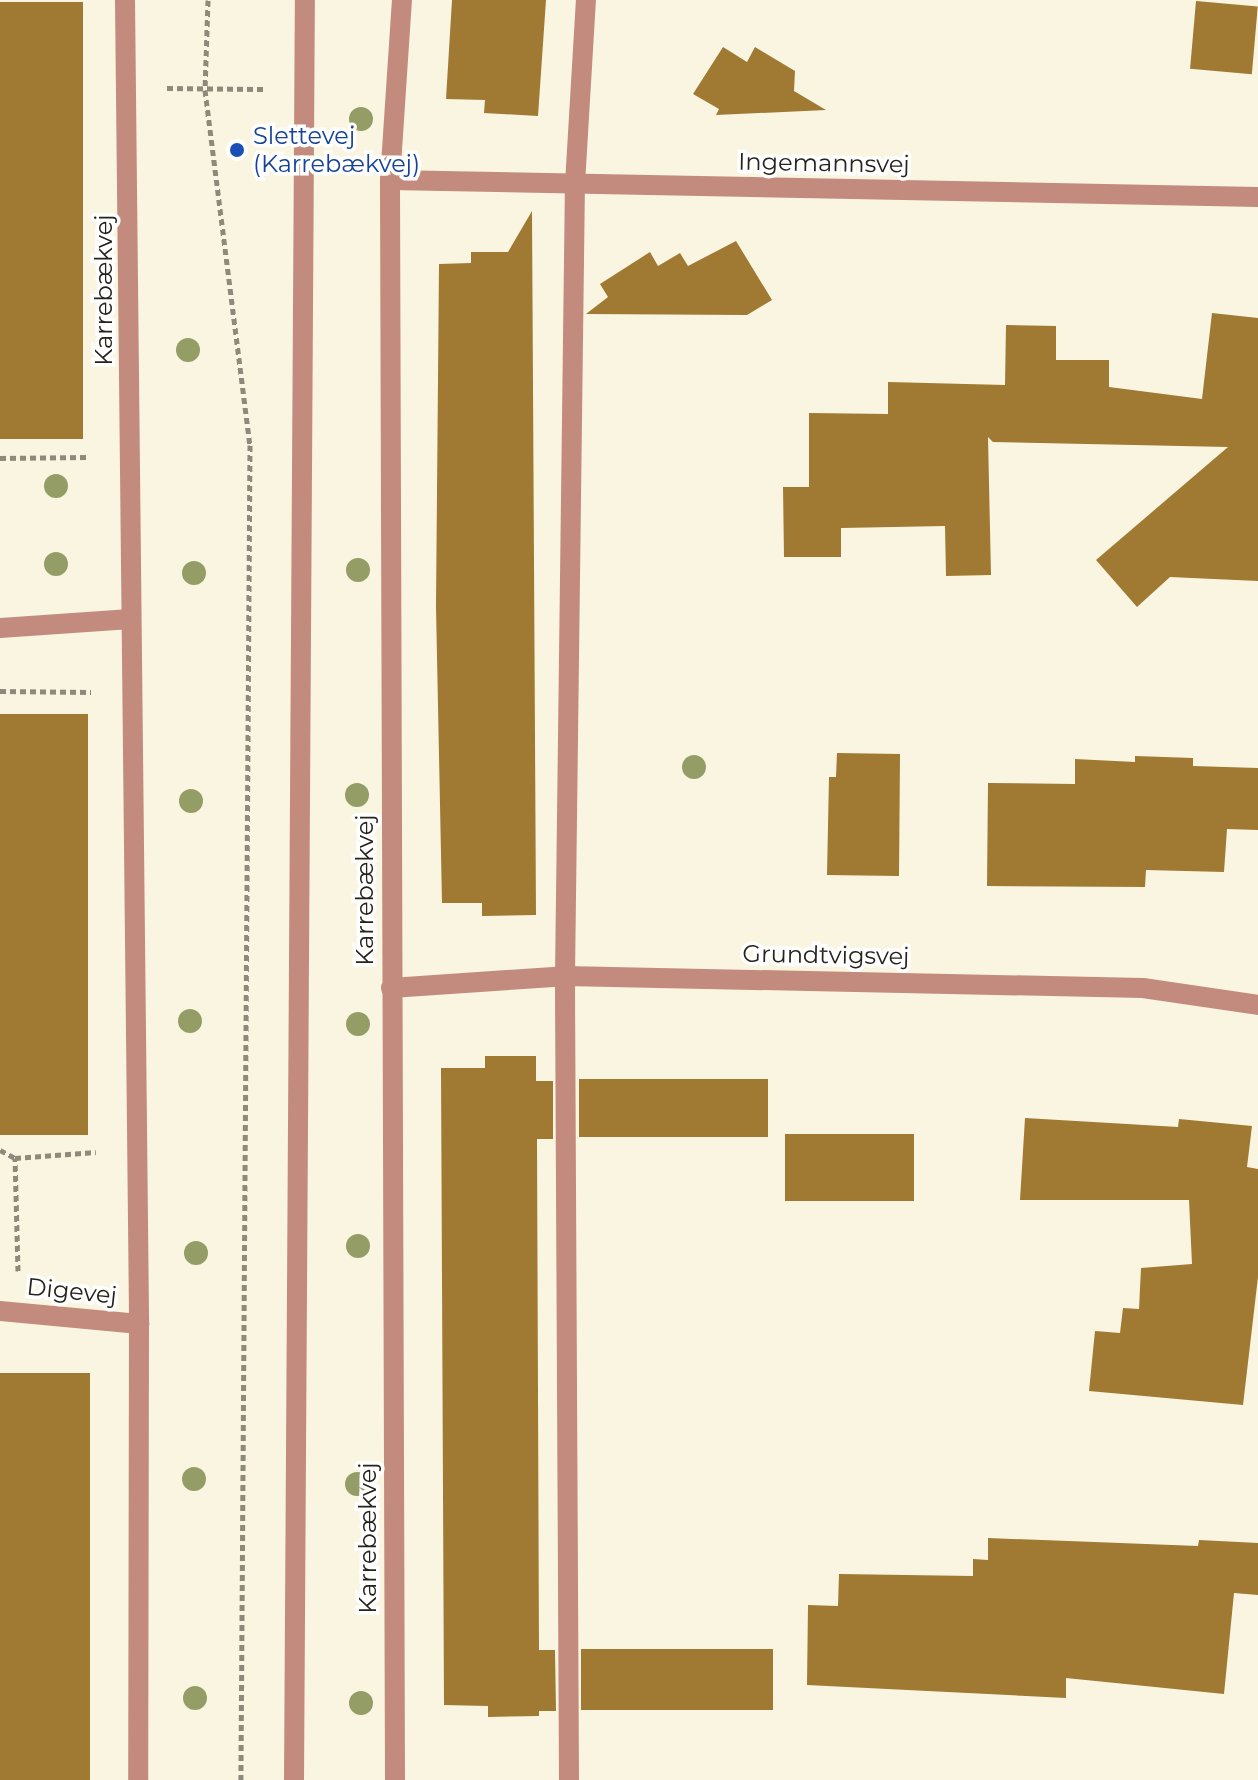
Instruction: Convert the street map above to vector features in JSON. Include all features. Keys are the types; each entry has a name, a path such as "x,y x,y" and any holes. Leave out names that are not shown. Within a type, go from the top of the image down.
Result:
{"street":[{"name":"Karrebækvej","path":"125,0 130,85 131,619 138,1148 138,1780"},
{"path":"294,1780 301,89 305,0"},
{"name":"Karrebækvej","path":"395,1780 390,180 402,0"},
{"path":"569,1780 565,976 575,184 586,0"},
{"name":"Ingemannsvej","path":"390,180 1258,197"},
{"path":"0,628 131,619"},
{"name":"Grundtvigsvej","path":"391,988 565,976 1143,988 1258,1005"},
{"name":"Digevej","path":"9,1311 139,1324"}],"path":[{"path":"208,0 205,90 250,445 241,1780"},
{"path":"130,85 205,90 301,89"},
{"path":"0,458 130,456"},
{"path":"0,691 133,692"},
{"path":"0,1150 15,1158 138,1148"},
{"path":"9,1311 15,1158"}],"building":[{"path":"452,0 546,0 538,116 484,113 485,100 446,99"},
{"path":"1196,1 1258,6 1252,74 1190,69"},
{"path":"0,2 83,2 83,439 0,439"},
{"path":"723,47 747,62 755,47 795,71 794,91 826,110 716,115 719,109 693,94"},
{"path":"532,211 536,915 482,916 482,903 442,903 436,607 439,264 471,263 471,252 508,252"},
{"path":"736,241 772,300 747,315 586,314 608,297 600,284 650,252 658,266 680,253 688,266"},
{"path":"1212,313 1258,318 1258,581 1170,577 1137,607 1096,560 1228,447 993,442 988,437 991,575 946,576 945,526 841,528 841,557 784,557 783,487 809,487 809,413 888,414 888,382 1005,385 1006,325 1056,326 1056,360 1109,360 1109,387 1202,399"},
{"path":"0,714 88,714 88,1135 0,1135"},
{"path":"837,753 900,754 899,876 827,875 829,777 836,777"},
{"path":"1135,756 1193,758 1193,766 1258,768 1258,830 1227,829 1224,872 1146,870 1145,887 987,886 988,783 1075,784 1075,759 1135,762"},
{"path":"485,1056 536,1056 536,1081 553,1081 553,1139 537,1139 539,1650 555,1650 556,1711 539,1711 539,1716 488,1717 488,1706 444,1705 441,1068 485,1068"},
{"path":"579,1079 768,1079 768,1137 579,1137"},
{"path":"1025,1118 1178,1127 1179,1119 1252,1126 1247,1167 1258,1169 1258,1277 1243,1405 1089,1391 1095,1331 1120,1333 1123,1308 1139,1309 1141,1268 1192,1264 1189,1200 1020,1200"},
{"path":"785,1134 914,1134 914,1201 785,1201"},
{"path":"0,1373 90,1373 90,1780 0,1780"},
{"path":"988,1538 1198,1546 1199,1540 1258,1543 1258,1595 1234,1593 1224,1694 1066,1678 1066,1698 807,1685 808,1605 838,1606 839,1574 973,1576 973,1559 988,1560"},
{"path":"581,1649 773,1649 773,1710 581,1710"}],"place":[{"name":"Slettevej (Karrebækvej)","path":"237,150"}]}
